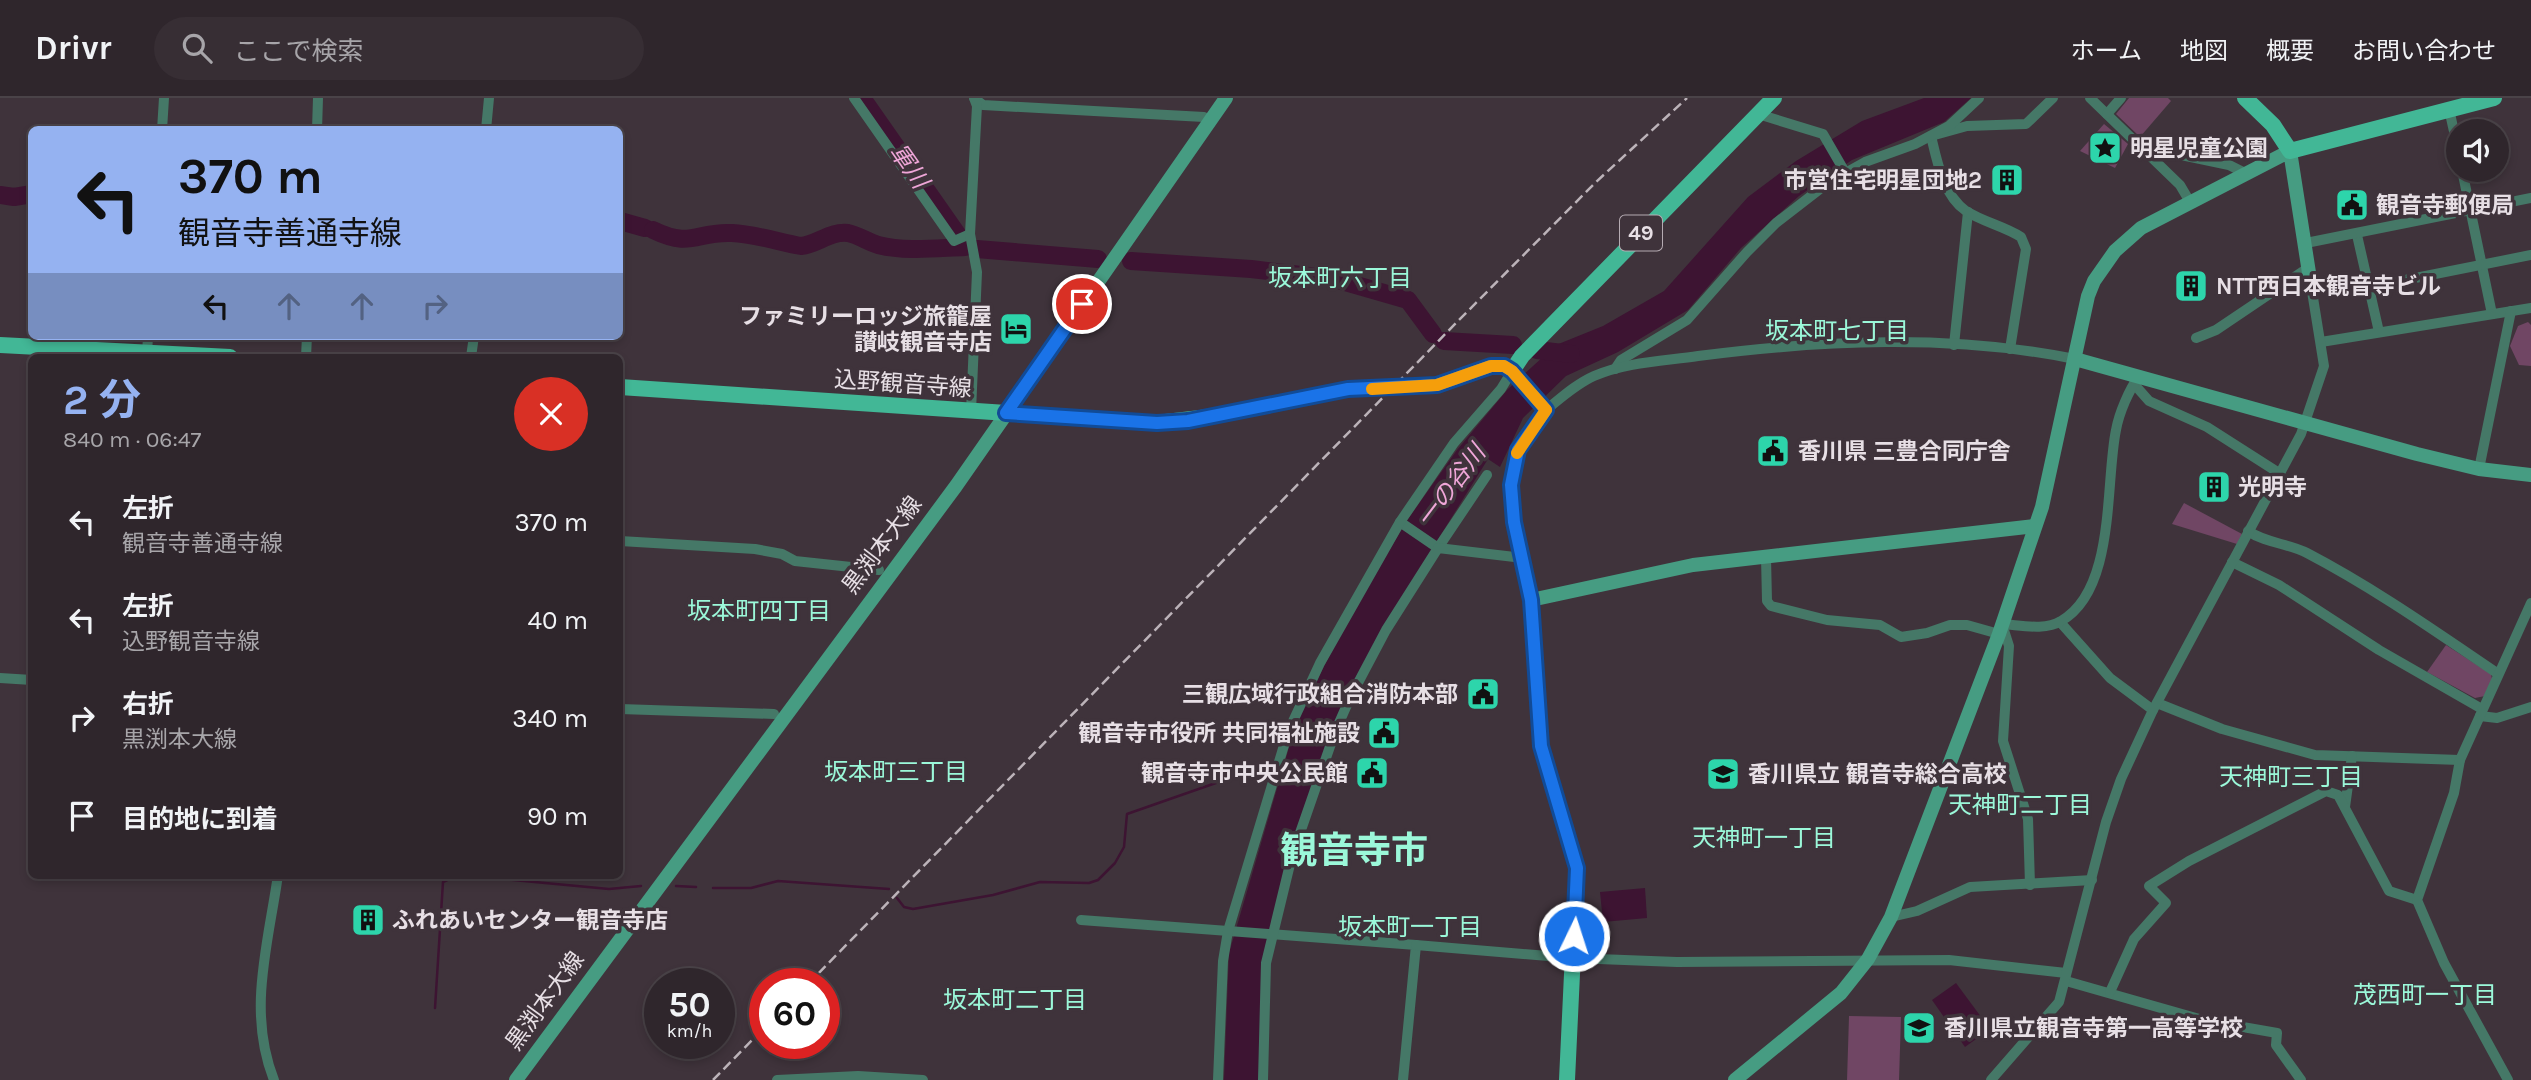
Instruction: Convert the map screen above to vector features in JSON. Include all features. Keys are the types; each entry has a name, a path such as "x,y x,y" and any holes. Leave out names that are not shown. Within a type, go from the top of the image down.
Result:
{"main road":[{"name":"49","path":"1515,374 1522,356 1774,98"},
{"path":"2245,98 2273,125 2290,151 2485,99"},
{"path":"0,345 147,354"},
{"name":"込野観音寺線","path":"623,387 1157,423 1188,421 1348,389 1437,385 1491,366 1504,366 1515,374"},
{"path":"1515,374 1543,407 1518,450 1511,470 1514,522 1531,600 1541,746 1577,868 1567,1080"}],"street":[{"path":"163,126 164,98"},
{"path":"317,126 318,98"},
{"path":"486,126 489,98"},
{"path":"854,98 954,241 970,234"},
{"path":"971,412 977,272 970,234 977,106 974,98"},
{"path":"974,98 983,105 1204,117"},
{"name":"黒渕本大線","path":"516,1080 956,486 1226,98"},
{"path":"1931,136 1949,126 1979,98"},
{"path":"1615,369 1621,360 1687,320 1776,223 1845,172 1931,136 1967,125 2026,124 2053,98"},
{"path":"2090,98 2180,185 2190,202"},
{"path":"2107,114 2121,98"},
{"path":"2449,109 2451,119"},
{"path":"1758,114 1823,134 1845,172"},
{"path":"1931,136 1940,172 1955,200 1968,212 2013,231 2021,237 2026,248 2010,349"},
{"path":"2142,147 2229,165 2245,173"},
{"path":"1735,1080 1816,1015 1848,984 1868,959 1891,917 2001,629 2035,526 2088,296 2104,265 2115,251 2141,228 2290,151 2324,366 2294,450 2279,473 2155,706 2121,779 2059,1002 1991,1080"},
{"path":"2465,182 2492,314"},
{"path":"2306,243 2357,235 2531,198"},
{"path":"1954,345 1968,212"},
{"path":"2357,235 2379,332"},
{"path":"2370,287 2531,255"},
{"path":"2196,338 2216,330 2309,274"},
{"path":"2321,342 2531,308"},
{"path":"2479,469 2511,311"},
{"path":"147,354 148,340"},
{"path":"1543,407 1576,386 1615,369 1810,344 1954,345 2010,349 2075,359 2136,380 2479,469 2531,475"},
{"path":"1218,1080 1223,961 1228,931 1288,732 1320,663 1400,522 1454,443 1515,374"},
{"path":"2136,380 2149,401 2207,427 2279,473"},
{"path":"1766,556 1767,601 1771,606 1827,620 1880,625 1901,637 1927,633 1950,625 2001,629 2046,626 2060,622 2084,599 2105,542 2116,429 2136,380"},
{"path":"1263,1080 1266,963 1292,856 1335,732 1386,629 1487,475"},
{"path":"1400,522 1438,548 1523,558"},
{"path":"1531,600 1680,568 2035,526"},
{"path":"2248,531 2275,544 2303,551 2379,593 2497,673"},
{"path":"623,541 755,549 782,554 794,561 879,570"},
{"path":"2232,562 2279,585 2481,712 2497,718 2531,706"},
{"path":"2508,1080 2444,963 2417,900 2454,793 2460,760 2497,673 2531,603"},
{"path":"2060,622 2110,678 2155,706 2222,729 2315,755 2460,760"},
{"path":"2001,629 2009,646 2003,741 2021,790 2028,819 2030,885"},
{"path":"0,678 28,680"},
{"path":"623,709 774,714"},
{"path":"2344,807 2352,756"},
{"path":"2110,992 2134,939 2166,903 2150,886 2189,861 2326,791 2338,795 2389,891 2417,900"},
{"path":"274,1080 263,1053 258,998 277,879"},
{"path":"1891,917 1917,911 1970,887 2092,880"},
{"path":"1081,920 1572,958 1677,962 1949,960 2066,977 2203,1020 2277,1033 2276,1045 2301,1080"},
{"path":"1403,1080 1416,945"},
{"path":"777,1080 859,1076 923,1080"}],"shaded area":[{"path":"2129,98 2168,98 2171,101 2140,137 2116,114"},
{"name":"明星児童公園","path":"2104,124 2128,144 2115,168 2080,151"},
{"path":"2528,322 2531,325 2531,366 2519,365 2510,346 2518,326"},
{"path":"2184,503 2242,534 2237,544 2172,524"},
{"path":"2446,645 2491,674 2492,679 2485,696 2475,698 2427,672"},
{"path":"1849,1016 1901,1017 1899,1080 1847,1080"}],"water":[{"name":"一の谷川","path":"1924,98 1971,98 1944,122 1852,160 1799,196 1741,248 1688,310 1618,352 1566,376 1523,418 1500,467 1488,459 1384,626 1335,724 1273,922 1260,1080 1224,1080 1229,953 1297,720 1349,617 1408,519 1457,450 1508,389 1556,345 1603,326 1664,291 1748,197 1796,161 1862,121"},
{"path":"1645,888 1647,918 1603,922 1600,892"},
{"path":"1956,983 1990,1029 1965,1047 1932,1000"}],"waterway":[{"name":"軍川","path":"862,98 957,234"},
{"path":"0,195 14,197 28,195"},
{"path":"623,222 645,228"},
{"path":"653,230 666,236 686,239 720,233 741,234 801,246 848,233 878,245 899,248 965,247"},
{"path":"977,249 1098,259"},
{"path":"1131,261 1251,269 1335,279 1408,300 1433,334"},
{"path":"1444,341 1513,345"},
{"path":"1537,350 1571,354"},
{"path":"897,898 904,907 913,909 993,895 1040,882 1089,883 1098,880 1115,863 1124,847 1127,814 1276,762"},
{"path":"435,1008 443,882 449,879"},
{"path":"503,879 609,889 641,886"},
{"path":"713,888 751,888 778,881 889,889"},
{"path":"676,886 696,887"}],"railway":[{"path":"824,968 1459,320 1596,182 1687,98"},
{"path":"713,1080 749,1043"}],"slow traffic":[{"path":"1372,389 1437,385 1491,366 1504,366 1512,371 1546,410 1532,427 1517,453"}],"place":[{"name":"明星児童公園","path":"2105,148"},
{"name":"市営住宅明星団地2","path":"2007,180"},
{"name":"観音寺郵便局","path":"2352,205"},
{"name":"NTT西日本観音寺ビル","path":"2191,286"},
{"name":"ファミリーロッジ旅籠屋 讃岐観音寺店","path":"1016,329"},
{"name":"香川県 三豊合同庁舎","path":"1773,451"},
{"name":"光明寺","path":"2214,487"},
{"name":"三観広域行政組合消防本部","path":"1483,694"},
{"name":"観音寺市役所 共同福祉施設","path":"1384,733"},
{"name":"観音寺市中央公民館","path":"1372,773"},
{"name":"香川県立 観音寺総合高校","path":"1723,774"},
{"name":"ふれあいセンター観音寺店","path":"368,920"},
{"name":"香川県立観音寺第一高等学校","path":"1919,1028"}],"district":[{"name":"坂本町六丁目","path":"1340,278"},
{"name":"坂本町七丁目","path":"1837,331"},
{"name":"坂本町四丁目","path":"759,611"},
{"name":"坂本町三丁目","path":"896,772"},
{"name":"天神町三丁目","path":"2291,777"},
{"name":"天神町二丁目","path":"2020,805"},
{"name":"天神町一丁目","path":"1764,838"},
{"name":"観音寺市","path":"1354,850"},
{"name":"坂本町一丁目","path":"1410,927"},
{"name":"茂西町一丁目","path":"2425,995"},
{"name":"坂本町二丁目","path":"1015,1000"}],"route":[{"path":"1082,304 1006,413 1157,423 1188,421 1348,389 1418,388 1437,385 1491,366 1504,366 1512,371 1546,410 1518,450 1511,470 1511,485 1514,522 1531,600 1541,746 1551,786 1569,833 1577,868 1574,936"}]}
